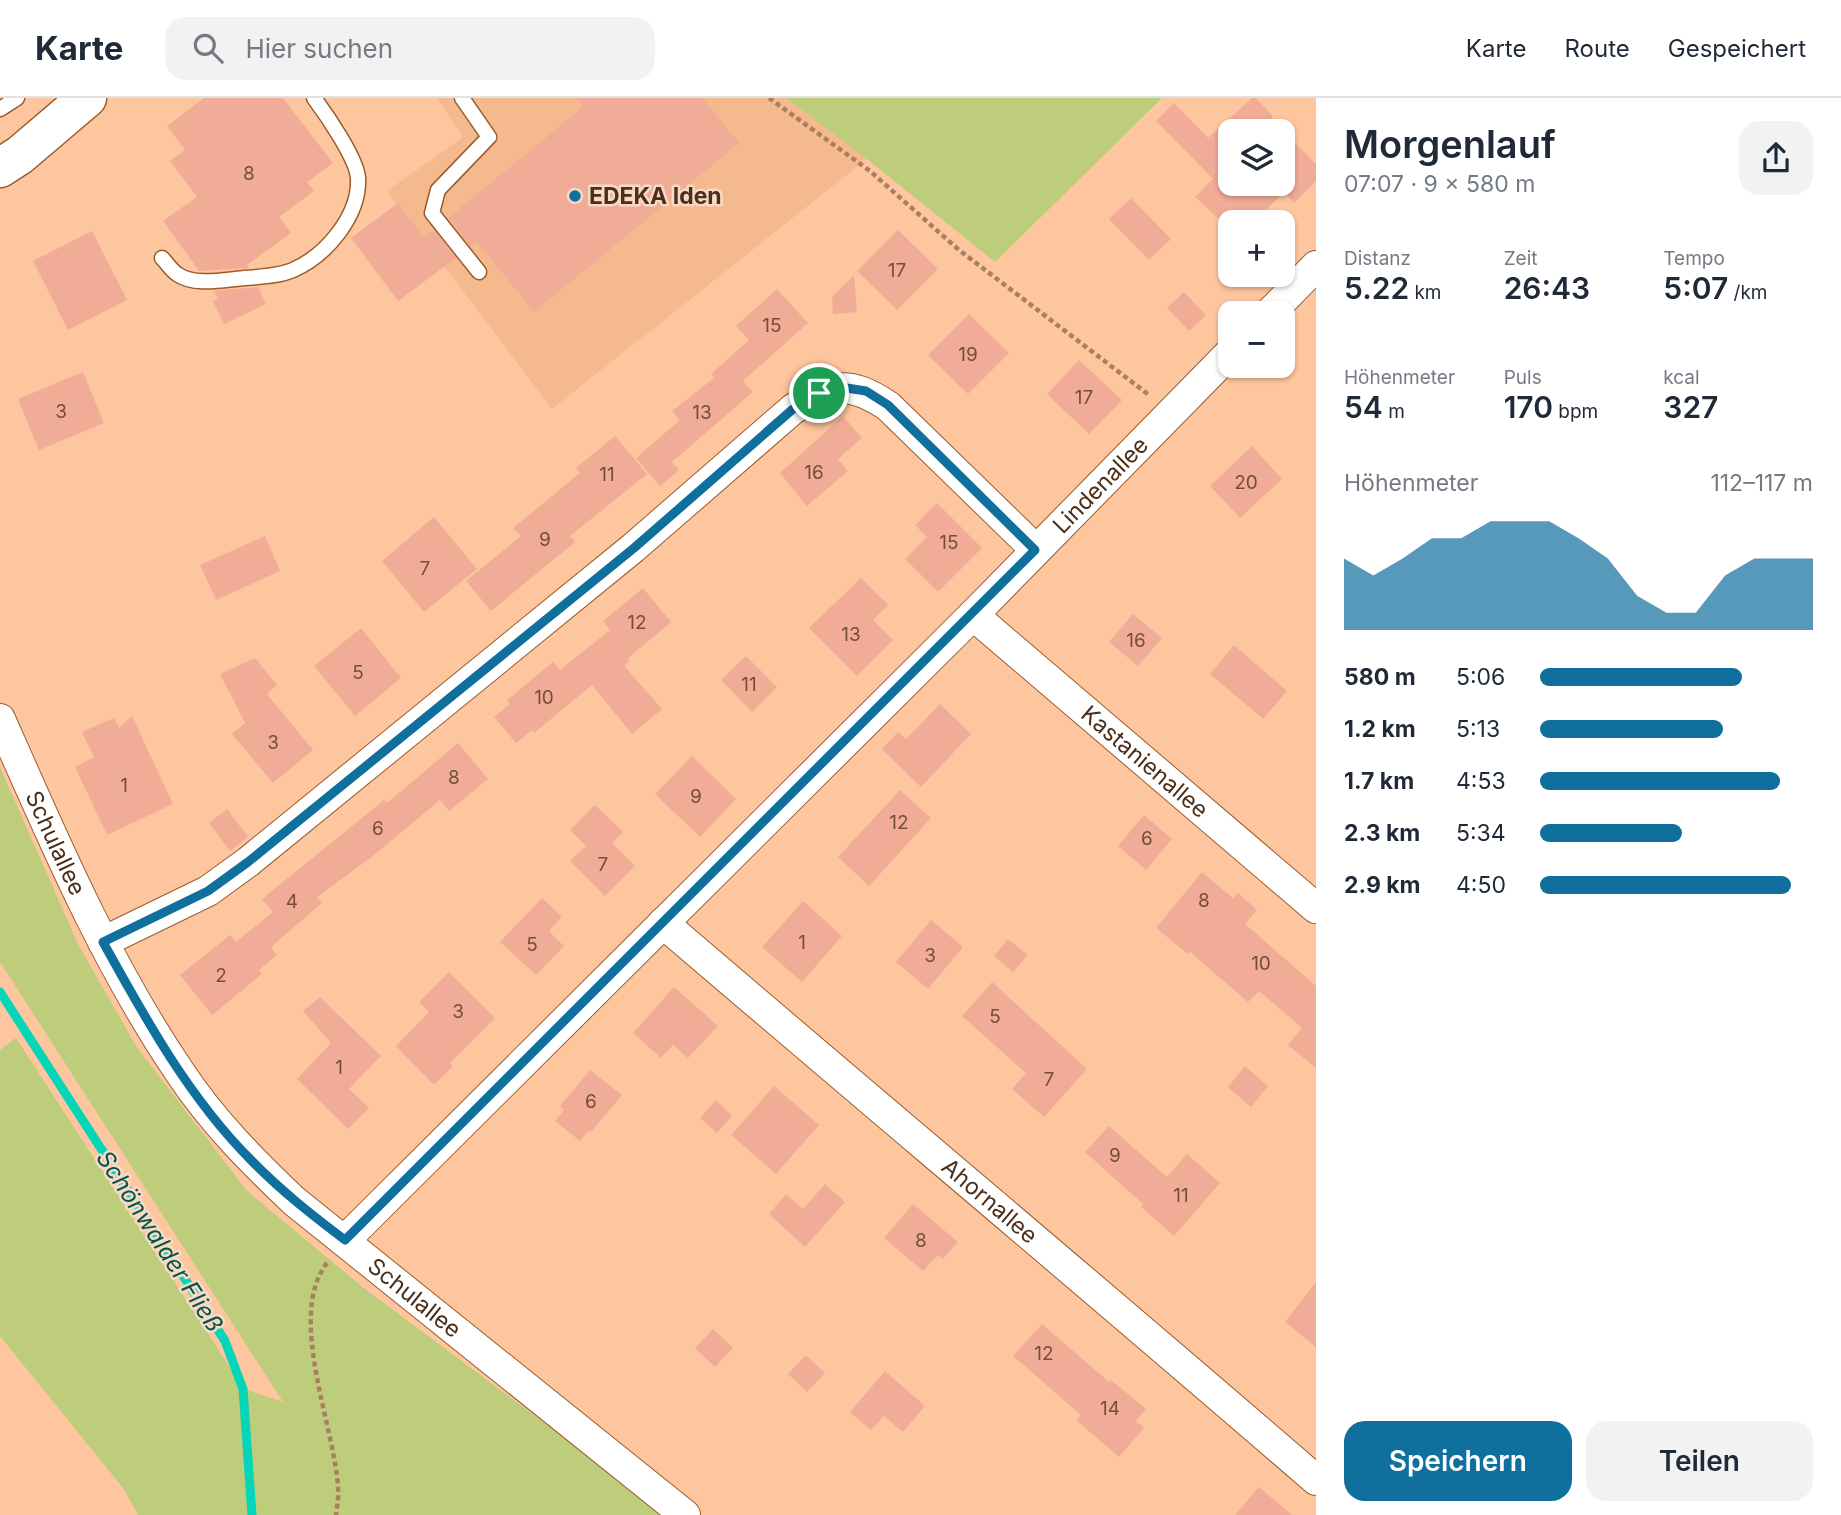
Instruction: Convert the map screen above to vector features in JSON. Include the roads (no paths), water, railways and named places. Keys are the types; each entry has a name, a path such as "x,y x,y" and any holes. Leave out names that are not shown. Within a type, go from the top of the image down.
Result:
{"main road":[{"path":"10,162 87,98"}],"street":[{"path":"1282,301 1316,266"},
{"name":"Lindenallee","path":"345,1240 973,615 1218,366"},
{"path":"103,942 208,891 248,862 634,548 793,409 819,393 840,387 866,391 888,405 1035,550"},
{"name":"Kastanienallee","path":"973,615 1316,908"},
{"name":"Schulallee","path":"0,719 71,877 133,996 182,1075 249,1159 294,1201 685,1515"},
{"name":"Ahornallee","path":"663,923 1102,1294 1316,1480"}],"lane":[{"path":"0,109 17,98"},
{"path":"162,258 178,275 197,280 221,281 292,271 318,254 345,223 357,202 358,175 346,147 314,98"},
{"path":"462,98 489,137 438,190 432,213 479,272"}],"waterway":[{"name":"Schönwalder Fließ","path":"0,992 225,1341 243,1389 252,1515"}],"place":[{"name":"EDEKA Iden","path":"575,196"}]}
